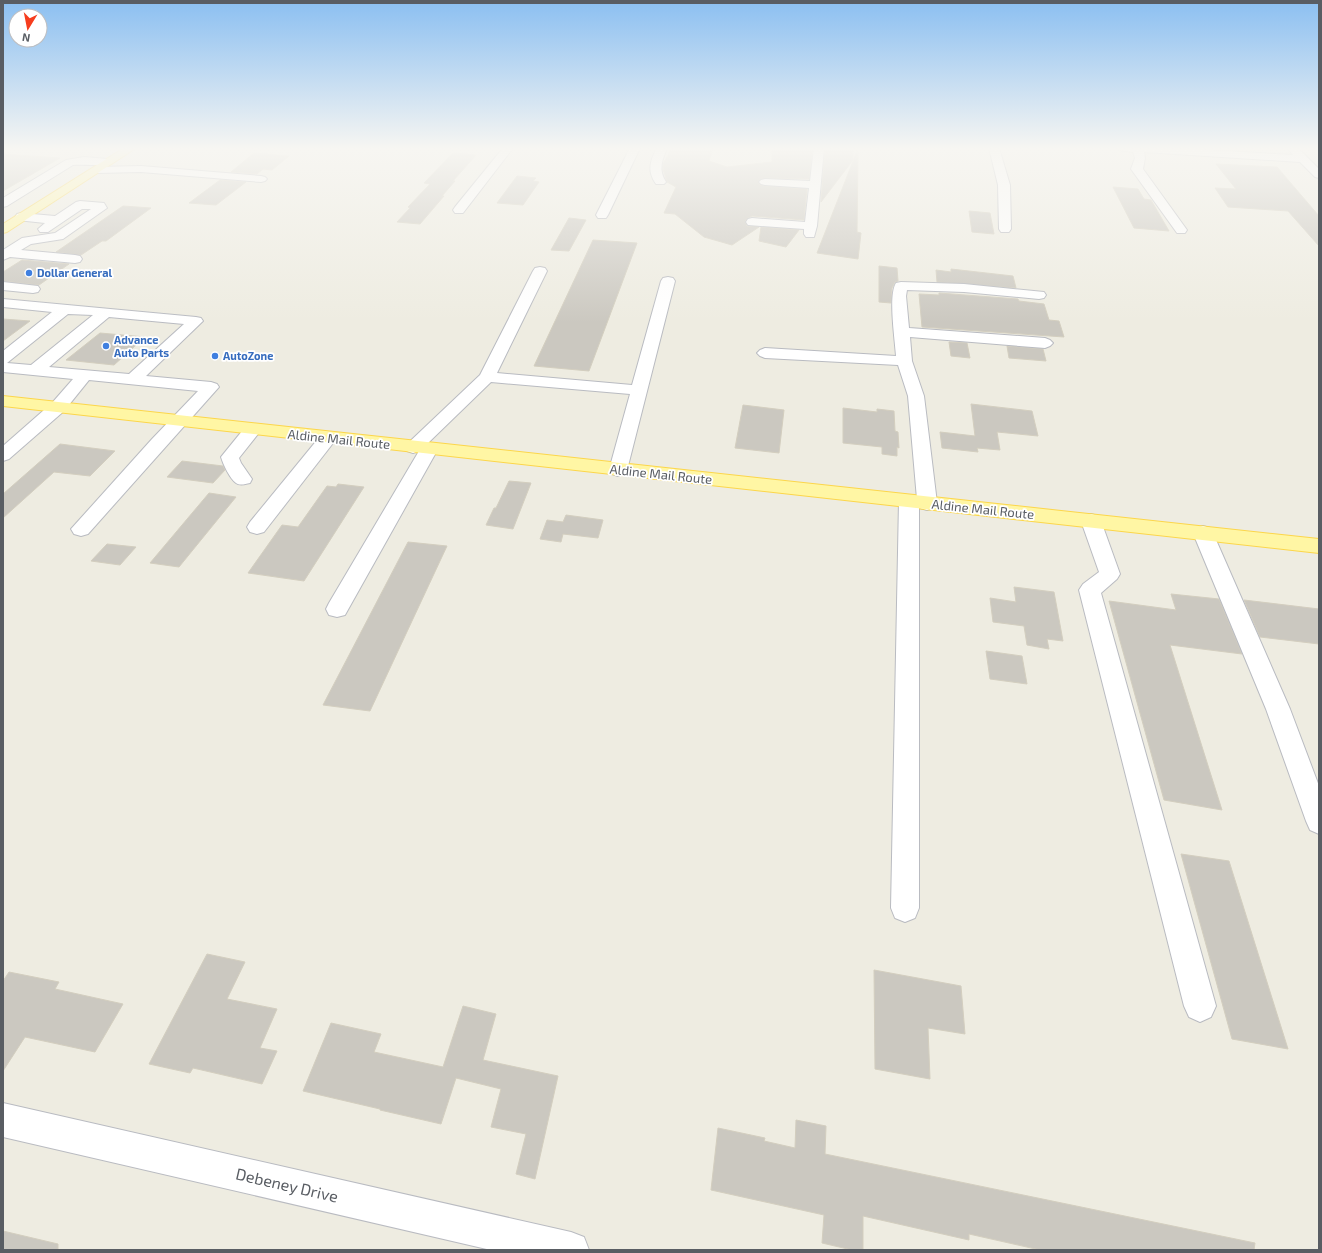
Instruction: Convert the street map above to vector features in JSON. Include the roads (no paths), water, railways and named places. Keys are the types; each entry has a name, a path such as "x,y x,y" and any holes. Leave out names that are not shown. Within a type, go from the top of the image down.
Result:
{"main road":[{"path":"3,229 38,206"},
{"name":"Aldine Mail Route","path":"3,401 618,470 1319,546"}],"street":[{"path":"6,254 78,206"},
{"path":"3,238 27,240 59,236 101,208 100,206"},
{"path":"459,210 462,206"},
{"path":"602,215 606,206"},
{"path":"752,222 810,230 813,206"},
{"path":"1004,206 1005,229"},
{"path":"1164,206 1181,230"},
{"path":"21,217 57,220"},
{"path":"6,254 75,259"},
{"path":"337,609 421,448 487,377 540,271"},
{"path":"618,470 668,281"},
{"path":"3,286 33,288"},
{"path":"905,908 918,502 916,396 904,361 899,296 902,286 964,288 1039,295"},
{"path":"3,303 196,321 132,380"},
{"path":"3,359 65,309"},
{"path":"35,370 106,312"},
{"path":"901,332 1044,343"},
{"path":"765,353 904,361"},
{"path":"3,367 211,387 179,420 82,530"},
{"path":"3,455 58,407 85,375"},
{"path":"487,377 638,390"},
{"path":"243,479 232,464 230,457 253,429"},
{"path":"257,527 328,438"},
{"path":"1091,521 1110,574 1090,590 1200,1006"},
{"path":"1202,533 1278,709 1319,821"},
{"name":"Debeney Drive","path":"3,1120 571,1250"}],"place":[{"name":"Dollar General","path":"29,273"},
{"name":"Advance Auto Parts","path":"106,346"},
{"name":"AutoZone","path":"215,356"}]}
